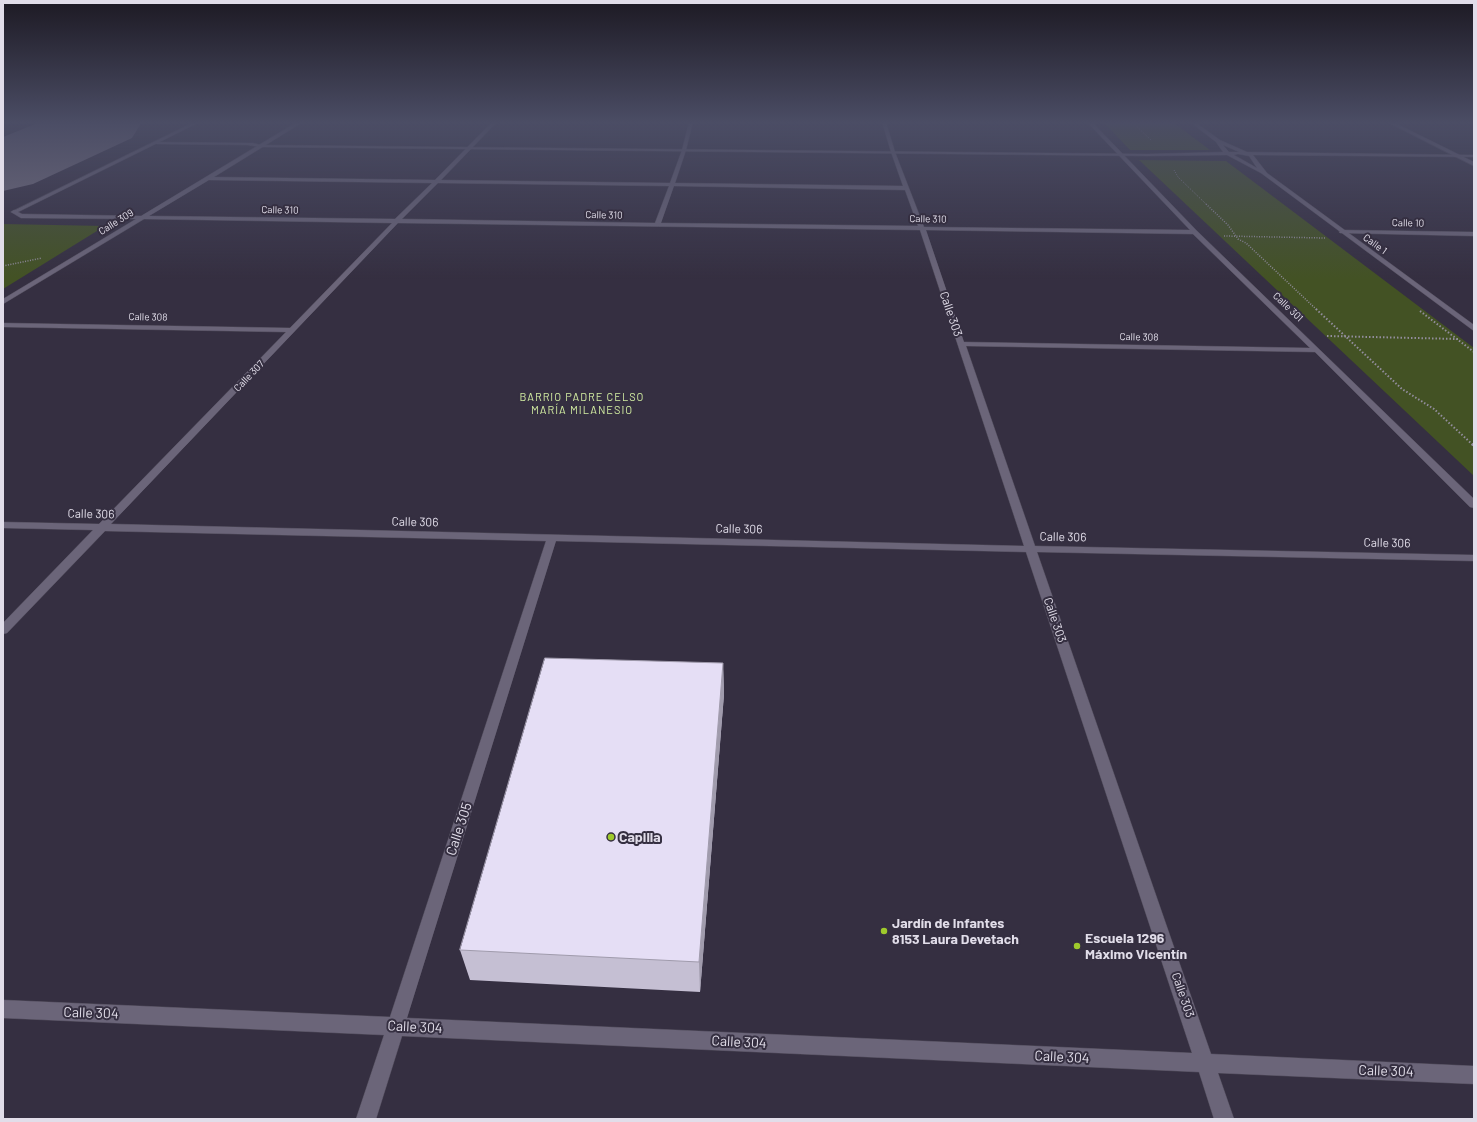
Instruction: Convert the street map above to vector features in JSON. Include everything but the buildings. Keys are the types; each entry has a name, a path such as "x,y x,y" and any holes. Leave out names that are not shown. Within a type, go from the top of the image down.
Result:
{"street":[{"name":"Calle 310","path":"92,174 14,212 21,216 922,228 1197,234"},
{"name":"Calle 309","path":"3,302 214,174"},
{"name":"Calle 307","path":"3,630 443,174"},
{"path":"658,224 675,174"},
{"name":"Calle 303","path":"901,174 922,228 1224,1119"},
{"name":"Calle 301","path":"1139,174 1197,234 1303,336 1474,505"},
{"name":"Calle 1","path":"1265,174 1350,239 1474,329"},
{"path":"208,178 906,188"},
{"name":"Calle 10","path":"1342,232 1474,234"},
{"name":"Calle 308","path":"3,325 292,330"},
{"name":"Calle 308","path":"961,344 1317,350"},
{"name":"Calle 306","path":"3,525 1474,558"},
{"name":"Calle 305","path":"366,1119 552,538"},
{"name":"Calle 304","path":"3,1009 1474,1075"}],"path":[{"path":"1176,174 1228,225 1237,237 1402,389 1434,409 1474,446"},
{"path":"1197,234 1237,237 1350,239"},
{"path":"3,266 44,257"},
{"path":"1303,336 1464,339"}],"green space":[{"path":"1154,174 1244,174 1474,348 1474,476"},
{"path":"3,224 105,226 3,289"}],"place":[{"name":"Capilla","path":"611,837"},
{"name":"Jardín de Infantes 8153 Laura Devetach","path":"884,931"},
{"name":"Escuela 1296 Máximo Vicentín","path":"1077,946"}],"district":[{"name":"BARRIO PADRE CELSO MARÍA MILANESIO","path":"582,403"}]}
